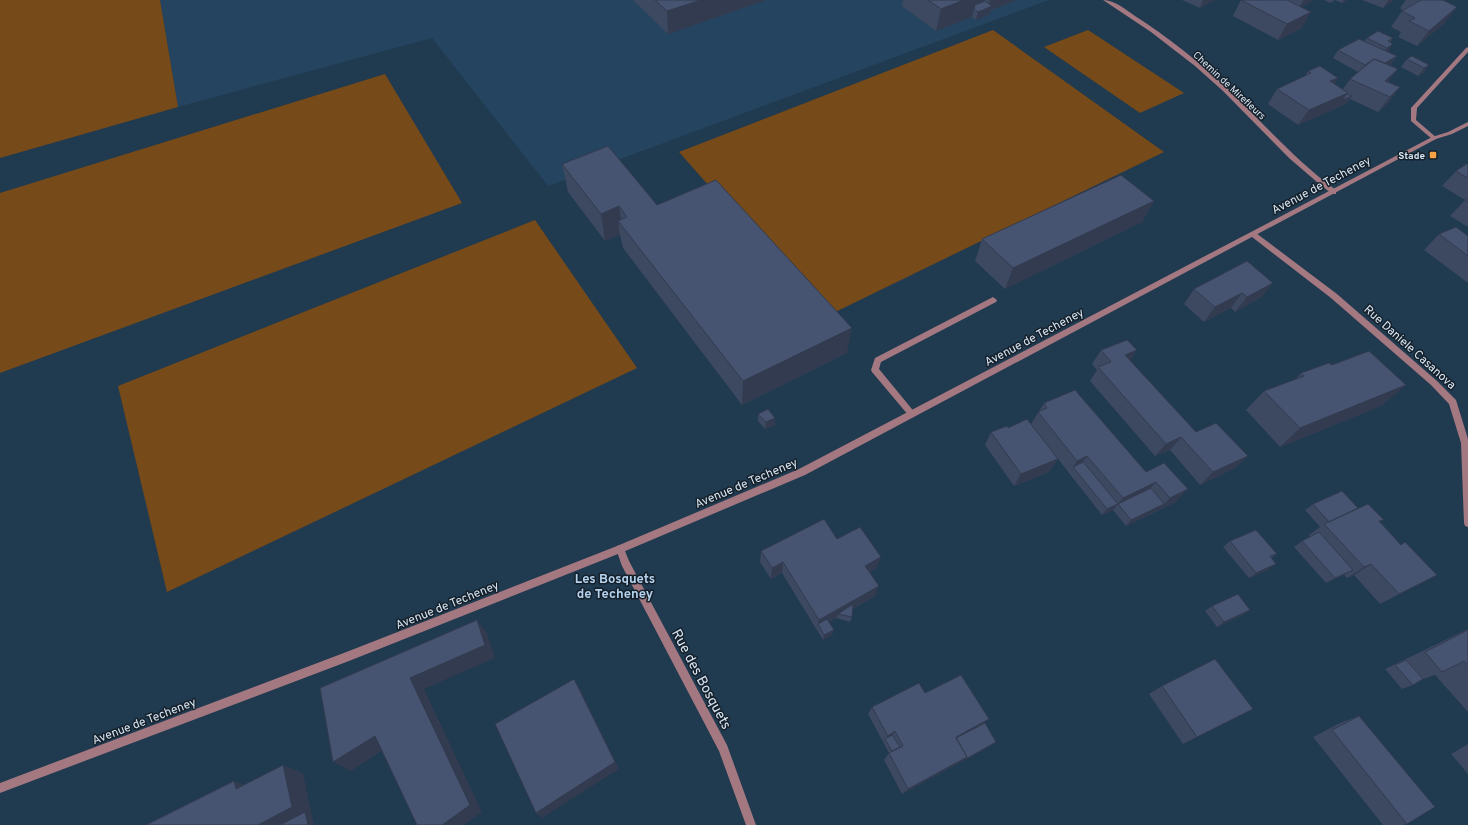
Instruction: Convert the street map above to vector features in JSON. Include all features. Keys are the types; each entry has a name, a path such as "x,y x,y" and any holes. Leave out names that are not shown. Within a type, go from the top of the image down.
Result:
{"street":[{"name":"Chemin de Mirefleurs","path":"1106,0 1153,30 1202,70 1305,170 1334,192"},
{"path":"1434,138 1413,120 1414,108 1468,48"},
{"name":"Avenue de Techeney","path":"0,788 349,656 620,549 802,472 1254,235 1434,138 1450,133 1468,124"},
{"name":"Rue Daniele Casanova","path":"1254,235 1334,296 1434,383 1453,402 1465,442 1468,523"},
{"path":"912,414 875,370 878,360 993,300"},
{"name":"Rue des Bosquets","path":"620,549 625,563 723,749 751,825"}],"shaded area":[{"path":"0,0 160,0 178,107 0,158"},
{"path":"160,0 1049,0 548,186 432,38 178,107"},
{"path":"993,30 1164,152 825,317 679,152"},
{"path":"1088,30 1184,93 1140,113 1044,47"},
{"path":"385,74 462,203 0,373 0,193"},
{"path":"535,220 637,368 167,592 118,386"}],"building":[{"path":"655,0 701,0 667,11"},
{"path":"928,0 964,0 941,9"},
{"path":"1241,0 1287,0 1311,12 1287,24"},
{"path":"1421,0 1443,0 1457,7 1429,31 1409,21 1415,18 1402,11"},
{"path":"985,1 992,6 978,12 974,9 975,5"},
{"path":"1378,31 1393,38 1388,41 1393,44 1387,48 1367,38"},
{"path":"1359,39 1397,56 1385,63 1374,59 1365,65 1338,50"},
{"path":"1412,56 1429,65 1424,68 1407,59"},
{"path":"1374,59 1398,69 1385,81 1400,87 1390,97 1350,79"},
{"path":"1320,66 1338,78 1330,81 1348,93 1309,110 1277,89 1311,73 1308,71"},
{"path":"1347,94 1352,96 1342,100"},
{"path":"608,146 657,205 716,180 852,328 743,381 618,221 627,217 619,206 601,214 562,164"},
{"path":"1468,163 1468,178 1456,171"},
{"path":"1121,175 1154,201 1013,268 982,239"},
{"path":"1456,227 1468,236 1468,256 1439,234"},
{"path":"1247,261 1273,283 1247,297 1242,293 1215,307 1194,289"},
{"path":"1127,340 1137,350 1125,355 1196,432 1216,423 1248,456 1213,472 1181,437 1166,444 1098,367 1111,362 1101,350"},
{"path":"1369,351 1406,385 1300,428 1264,391 1304,376 1301,373 1329,363 1332,365"},
{"path":"1075,390 1146,472 1164,463 1188,489 1170,498 1156,482 1123,498 1087,456 1077,461 1038,412 1047,408 1044,403"},
{"path":"768,409 775,418 766,422 758,414"},
{"path":"1027,419 1058,459 1021,474 991,432 1007,426 1008,428"},
{"path":"1083,462 1118,504 1107,509 1073,467"},
{"path":"1151,488 1164,504 1131,520 1118,504"},
{"path":"1342,491 1358,508 1329,522 1313,504"},
{"path":"1368,504 1384,520 1379,521 1401,545 1405,542 1437,575 1399,594 1371,564 1364,567 1324,524"},
{"path":"824,519 837,539 860,527 881,557 865,566 879,586 819,620 783,562 772,568 761,551"},
{"path":"1256,530 1277,554 1270,556 1276,564 1256,573 1230,541"},
{"path":"1319,532 1353,570 1335,578 1302,541"},
{"path":"1238,594 1250,610 1224,622 1212,606"},
{"path":"853,604 852,617 838,614"},
{"path":"827,619 834,630 824,635 818,624"},
{"path":"477,620 485,645 410,678 470,805 442,825 417,825 375,736 333,762 320,688"},
{"path":"1468,630 1468,665 1464,661 1442,672 1425,652"},
{"path":"1215,659 1253,709 1197,737 1162,686"},
{"path":"1406,660 1423,679 1413,685 1395,665"},
{"path":"961,675 989,719 956,737 967,757 908,789 889,753 903,746 895,731 888,736 872,707 919,683 925,693"},
{"path":"574,679 615,762 536,813 495,724"},
{"path":"1359,716 1435,807 1407,824 1332,730"},
{"path":"985,723 996,742 964,760 967,757 956,738"},
{"path":"892,735 900,747 892,751 885,739"},
{"path":"283,765 292,807 258,825 146,825 234,781 236,789"},
{"path":"305,812 308,825 280,825"}],"place":[{"name":"Stade","path":"1433,155"}],"district":[{"name":"Les Bosquets de Techeney","path":"615,586"}]}
